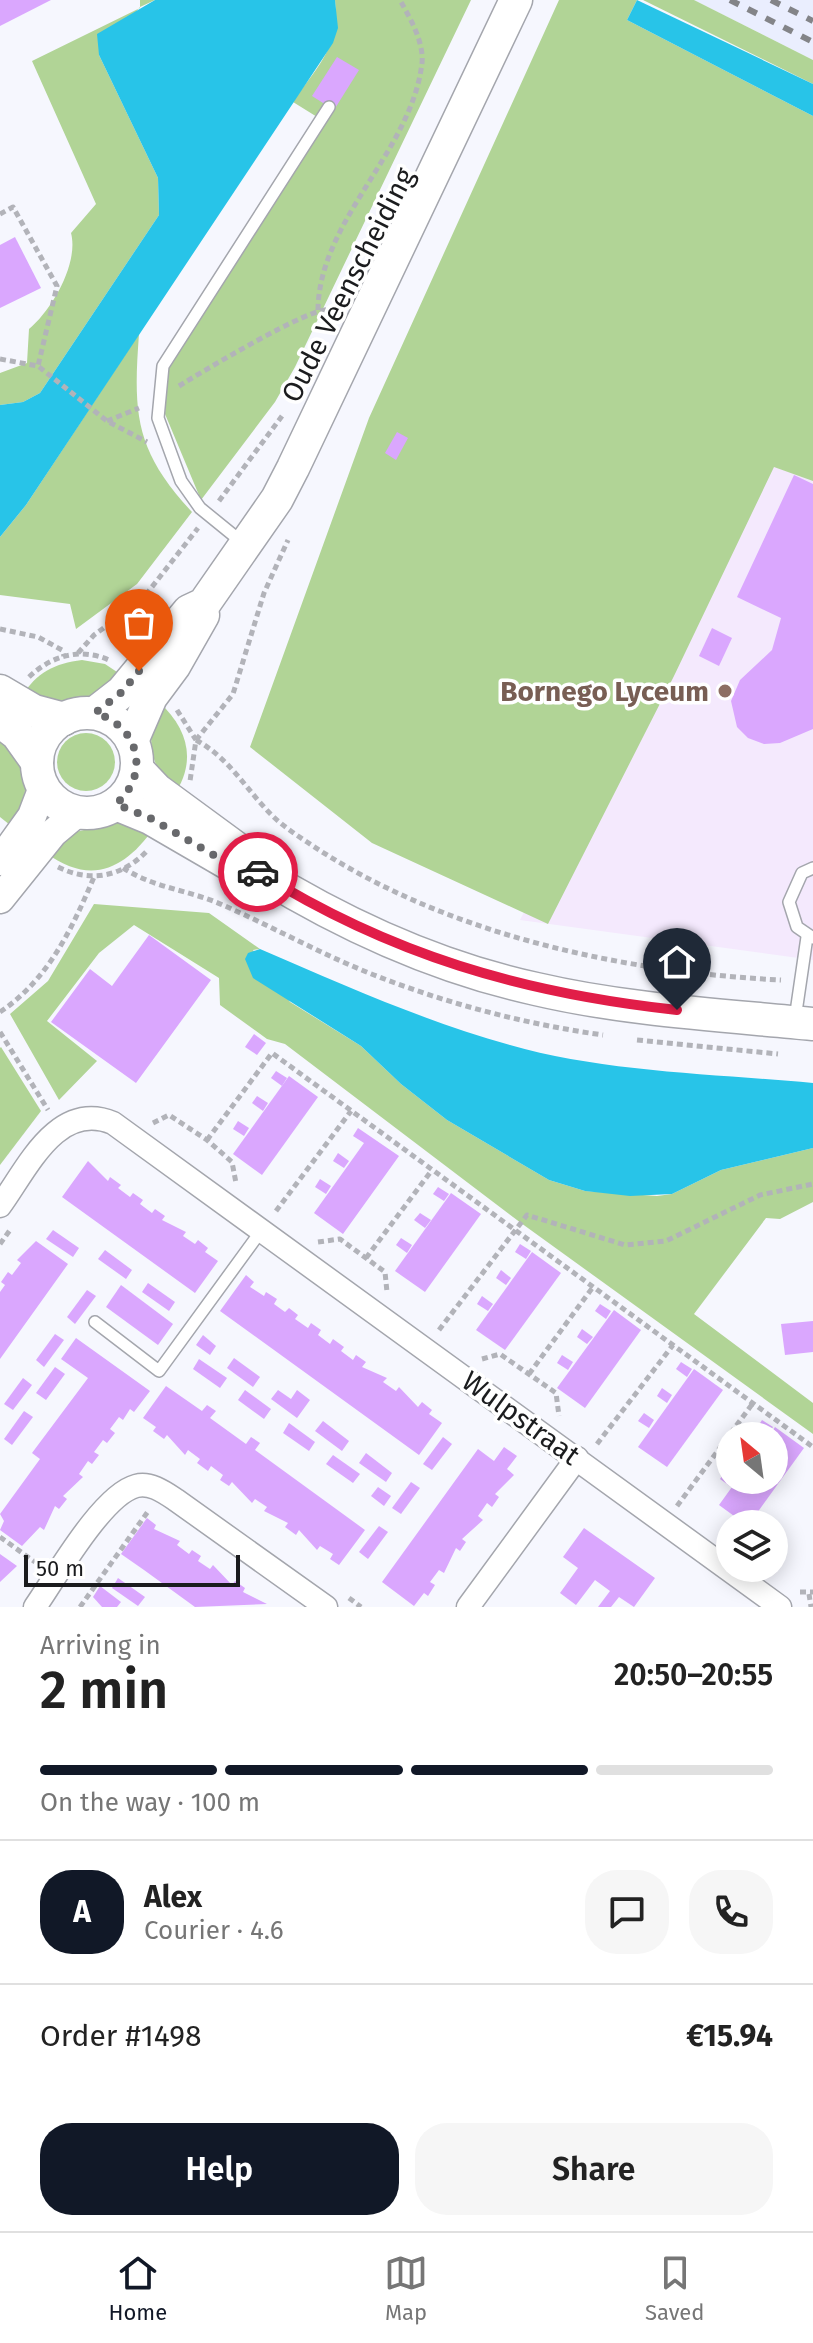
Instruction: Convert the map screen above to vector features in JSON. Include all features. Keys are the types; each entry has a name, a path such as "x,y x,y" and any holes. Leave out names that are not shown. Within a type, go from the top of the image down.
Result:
{"main road":[{"name":"Oude Veenscheiding","path":"135,755 151,697 202,620 204,604 277,499 308,440 516,0"},
{"name":"Oude Veenscheiding","path":"80,716 122,692 189,611 204,604"},
{"path":"12,687 34,711 117,722 157,790 252,859 257,871"},
{"path":"40,774 45,736 80,716"},
{"path":"0,721 17,734 57,803 78,812 98,812 116,804 130,789 135,755"},
{"path":"116,804 150,818 243,872 257,871 372,935 505,982 589,999 804,1023"}],"street":[{"path":"0,861 32,816 40,774"},
{"path":"0,899 53,833 78,812"},
{"name":"Wulpstraat","path":"59,1126 80,1118 98,1117 113,1123 261,1231 586,1453 780,1607"},
{"path":"9,1212 59,1126"},
{"path":"468,1607 586,1453"},
{"path":"35,1607 106,1509 120,1493 138,1485 156,1487 326,1607"}],"lane":[{"path":"246,546 189,497 169,454 158,418 163,366 329,107"},
{"path":"804,1023 799,981 810,937 790,915 789,902 791,890 802,873 813,868"},
{"path":"95,1322 159,1371 261,1231"}],"path":[{"path":"318,310 318,288 332,249 411,105 422,61 414,26 400,0"},
{"path":"0,214 13,207 57,286 38,366"},
{"path":"107,421 124,416 318,310 329,310"},
{"path":"0,359 38,366 107,421 169,454"},
{"name":"Oude Veenscheiding","path":"78,653 94,635 141,601 284,412"},
{"path":"0,629 38,637 62,650 64,656"},
{"path":"12,687 38,668 78,653 96,655 117,665"},
{"path":"174,707 196,740 226,760 265,809 289,830 377,880 436,907 514,935 608,961 685,974 799,981"},
{"path":"186,790 193,772 196,740 211,725"},
{"path":"51,863 72,873 94,877 126,870"},
{"path":"0,1012 24,994 51,963 94,877"},
{"path":"0,1032 59,1126"},
{"path":"207,1140 272,1053 813,1447"},
{"path":"261,1231 351,1111"},
{"path":"366,1258 432,1170"},
{"path":"436,1334 513,1228 527,1215 625,1245 666,1241 760,1195 813,1184"},
{"path":"0,1244 9,1212"},
{"path":"529,1374 593,1287"},
{"path":"586,1453 673,1345"},
{"path":"677,1507 753,1403"},
{"path":"80,1607 154,1503"},
{"path":"0,1537 43,1568"},
{"path":"809,1594 811,1607"}],"shaded area":[{"path":"694,0 813,0 813,60"},
{"name":"Bornego Lyceum","path":"763,443 813,463 813,960 520,920"}],"green space":[{"path":"140,0 155,0 140,7"},
{"path":"335,0 471,0 295,367 275,402 201,500 165,414 168,359 322,120 293,102 319,66 330,44 336,17"},
{"path":"559,0 637,0 627,20 813,116 813,481 774,467 674,676 548,924 372,843 250,747 369,418"},
{"path":"643,0 694,0 813,60 813,84"},
{"path":"139,9 99,55 158,178 159,215 40,393 23,402 0,405 0,373 27,363 29,329 38,321 62,285 71,258 71,233 96,204 32,61"},
{"path":"139,334 137,387 142,430 159,470 192,512 137,584 76,629 70,604 0,595 0,537 26,505"},
{"path":"82,660 105,664 126,678 99,692 76,699 22,696 33,681 47,670"},
{"path":"159,702 177,723 186,746 185,770 174,795 159,771 152,751 152,730"},
{"path":"0,731 17,756 24,778 24,800 15,829 0,817"},
{"path":"86,733 97,735 106,742 113,751 113,773 106,782 97,789 86,791 75,789 66,782 59,773 57,762 59,751 66,742 75,735"},
{"path":"129,820 154,828 119,863 106,868 78,869 46,853 66,834"},
{"path":"94,904 209,913 260,949 253,950 290,1002 361,1046 401,1084 447,1120 549,1180 585,1191 657,1196 672,1194 721,1170 813,1148 813,1202 780,1219 766,1218 694,1314 813,1403 813,1434 521,1223 285,1044 267,1039 220,1005 219,978 134,925 99,953 47,1021 97,1061 59,1100 10,1014 48,981"},
{"path":"0,1048 41,1111 0,1165"}],"water":[{"path":"155,0 335,0 338,28 333,43 26,505 0,537 0,405 23,402 40,393 159,215 158,178 99,55 97,34"},
{"path":"637,0 813,84 813,116 627,20"},
{"path":"260,949 415,1014 546,1054 621,1067 813,1083 813,1148 721,1170 672,1194 630,1196 585,1191 549,1180 447,1120 401,1084 361,1046 253,978 245,959 248,953"}],"building":[{"path":"0,0 51,0 0,26"},
{"path":"337,57 359,70 334,110 312,96"},
{"path":"15,237 41,288 0,308 0,245"},
{"path":"397,432 408,438 396,460 385,453"},
{"path":"794,475 813,484 813,729 780,743 764,744 748,738 737,727 731,701 740,680 772,650 781,618 737,597"},
{"path":"712,628 732,638 719,666 699,656"},
{"path":"149,935 211,980 136,1083 51,1022 90,969 112,986"},
{"path":"254,1034 266,1043 257,1055 245,1047"},
{"path":"276,1071 287,1078 282,1086 271,1078"},
{"path":"289,1076 318,1097 262,1175 233,1154"},
{"path":"257,1096 268,1103 263,1111 252,1103"},
{"path":"238,1121 249,1128 244,1136 233,1129"},
{"path":"358,1128 399,1156 343,1234 314,1213 364,1143 353,1136"},
{"path":"338,1153 349,1161 344,1168 333,1161"},
{"path":"88,1161 108,1181 110,1177 121,1185 118,1188 130,1197 133,1193 143,1200 140,1204 152,1213 155,1209 165,1216 162,1220 186,1232 183,1236 195,1244 198,1240 208,1248 205,1252 218,1261 195,1293 62,1197"},
{"path":"320,1179 331,1186 326,1194 315,1187"},
{"path":"438,1187 449,1194 444,1201 433,1194"},
{"path":"451,1193 481,1214 425,1292 395,1271"},
{"path":"420,1213 431,1220 425,1228 414,1220"},
{"path":"53,1230 79,1248 73,1257 46,1239"},
{"path":"401,1238 412,1245 407,1253 396,1245"},
{"path":"36,1241 68,1264 0,1359 0,1292 5,1285 1,1282 8,1272 12,1275 21,1263 17,1260"},
{"path":"520,1244 531,1251 526,1259 515,1252"},
{"path":"105,1250 132,1270 126,1279 98,1259"},
{"path":"532,1252 561,1273 505,1350 476,1330"},
{"path":"501,1270 511,1278 506,1285 496,1278"},
{"path":"246,1275 254,1282 250,1287 264,1296 266,1292 277,1299 274,1304 285,1312 289,1308 298,1315 295,1319 308,1328 311,1323 321,1330 318,1335 330,1344 333,1339 344,1347 341,1351 353,1360 356,1355 366,1362 362,1367 387,1378 383,1382 396,1391 399,1387 418,1407 422,1402 432,1410 429,1414 442,1423 419,1455 220,1311"},
{"path":"148,1283 175,1302 169,1311 142,1292"},
{"path":"121,1285 173,1324 158,1345 106,1307"},
{"path":"87,1290 96,1296 75,1324 67,1317"},
{"path":"482,1296 493,1304 488,1311 477,1304"},
{"path":"600,1304 611,1311 606,1319 595,1311"},
{"path":"614,1310 641,1330 585,1408 557,1388"},
{"path":"813,1321 813,1352 785,1355 781,1324"},
{"path":"582,1329 593,1337 587,1344 577,1337"},
{"path":"55,1334 64,1340 44,1367 36,1360"},
{"path":"203,1335 216,1346 210,1355 196,1345"},
{"path":"76,1338 150,1391 134,1412 130,1409 123,1420 119,1417 110,1429 115,1433 107,1443 103,1440 94,1452 99,1455 92,1464 88,1461 79,1474 83,1477 63,1496 67,1499 59,1509 55,1506 44,1530 40,1527 22,1546 0,1530 4,1521 0,1514 40,1459 32,1453 88,1378 61,1359"},
{"path":"562,1355 573,1362 568,1370 557,1363"},
{"path":"234,1358 260,1377 253,1387 227,1368"},
{"path":"199,1359 227,1378 220,1388 193,1369"},
{"path":"681,1362 692,1369 687,1377 676,1369"},
{"path":"55,1367 65,1374 46,1400 36,1393"},
{"path":"694,1369 723,1390 667,1467 638,1447"},
{"path":"23,1378 32,1385 13,1410 4,1404"},
{"path":"166,1386 202,1411 207,1405 216,1411 210,1418 246,1444 251,1437 260,1443 255,1450 365,1530 339,1565 330,1559 333,1554 320,1546 317,1550 299,1530 296,1535 285,1527 288,1523 264,1511 267,1507 255,1499 252,1503 232,1482 229,1486 220,1480 223,1475 211,1466 208,1471 197,1463 200,1459 188,1450 185,1455 167,1435 164,1439 153,1431 156,1427 143,1418"},
{"path":"662,1388 672,1395 667,1403 657,1396"},
{"path":"245,1390 271,1409 264,1419 238,1400"},
{"path":"278,1390 291,1399 297,1390 310,1400 297,1418 271,1399"},
{"path":"24,1411 33,1417 12,1445 4,1439"},
{"path":"644,1413 654,1420 649,1428 638,1421"},
{"path":"323,1421 349,1441 342,1451 315,1431"},
{"path":"289,1423 315,1442 309,1451 283,1433"},
{"path":"788,1436 804,1448 788,1470"},
{"path":"443,1437 452,1444 432,1470 423,1464"},
{"path":"504,1447 517,1456 507,1469 514,1475 495,1494 499,1497 492,1507 487,1503 478,1516 483,1520 462,1539 466,1542 460,1551 456,1548 444,1573 439,1570 430,1582 435,1585 428,1596 424,1593 414,1606 382,1582 478,1449 494,1461"},
{"path":"366,1453 392,1473 386,1482 359,1463"},
{"path":"333,1455 360,1474 353,1483 326,1464"},
{"path":"411,1482 420,1488 401,1514 392,1508"},
{"path":"378,1487 391,1496 384,1506 371,1496"},
{"path":"727,1494 771,1494 759,1510 726,1510 719,1505"},
{"path":"147,1518 156,1525 154,1529 180,1541 177,1545 189,1554 192,1550 201,1556 198,1561 210,1569 213,1565 232,1585 235,1581 245,1588 243,1592 267,1604 195,1607 121,1554"},
{"path":"379,1526 388,1532 368,1559 359,1552"},
{"path":"584,1528 655,1578 634,1607 619,1597 611,1607 598,1607 610,1591 595,1580 576,1605 560,1593 578,1568 563,1557"},
{"path":"0,1554 17,1566 0,1582"},
{"path":"118,1578 145,1597 138,1606 112,1588"},
{"path":"100,1586 121,1602 117,1607 102,1607 93,1597"}],"railway":[{"path":"730,0 813,42"},
{"path":"771,0 813,21"}],"way so far":[{"path":"139,671 111,703 95,713 117,722 128,734 137,752 134,783 116,804 150,818 243,872 258,872"}],"place":[{"name":"Bornego Lyceum","path":"725,691"}],"route":[{"path":"258,872 305,901 372,935 473,972 538,990 677,1010"}]}
